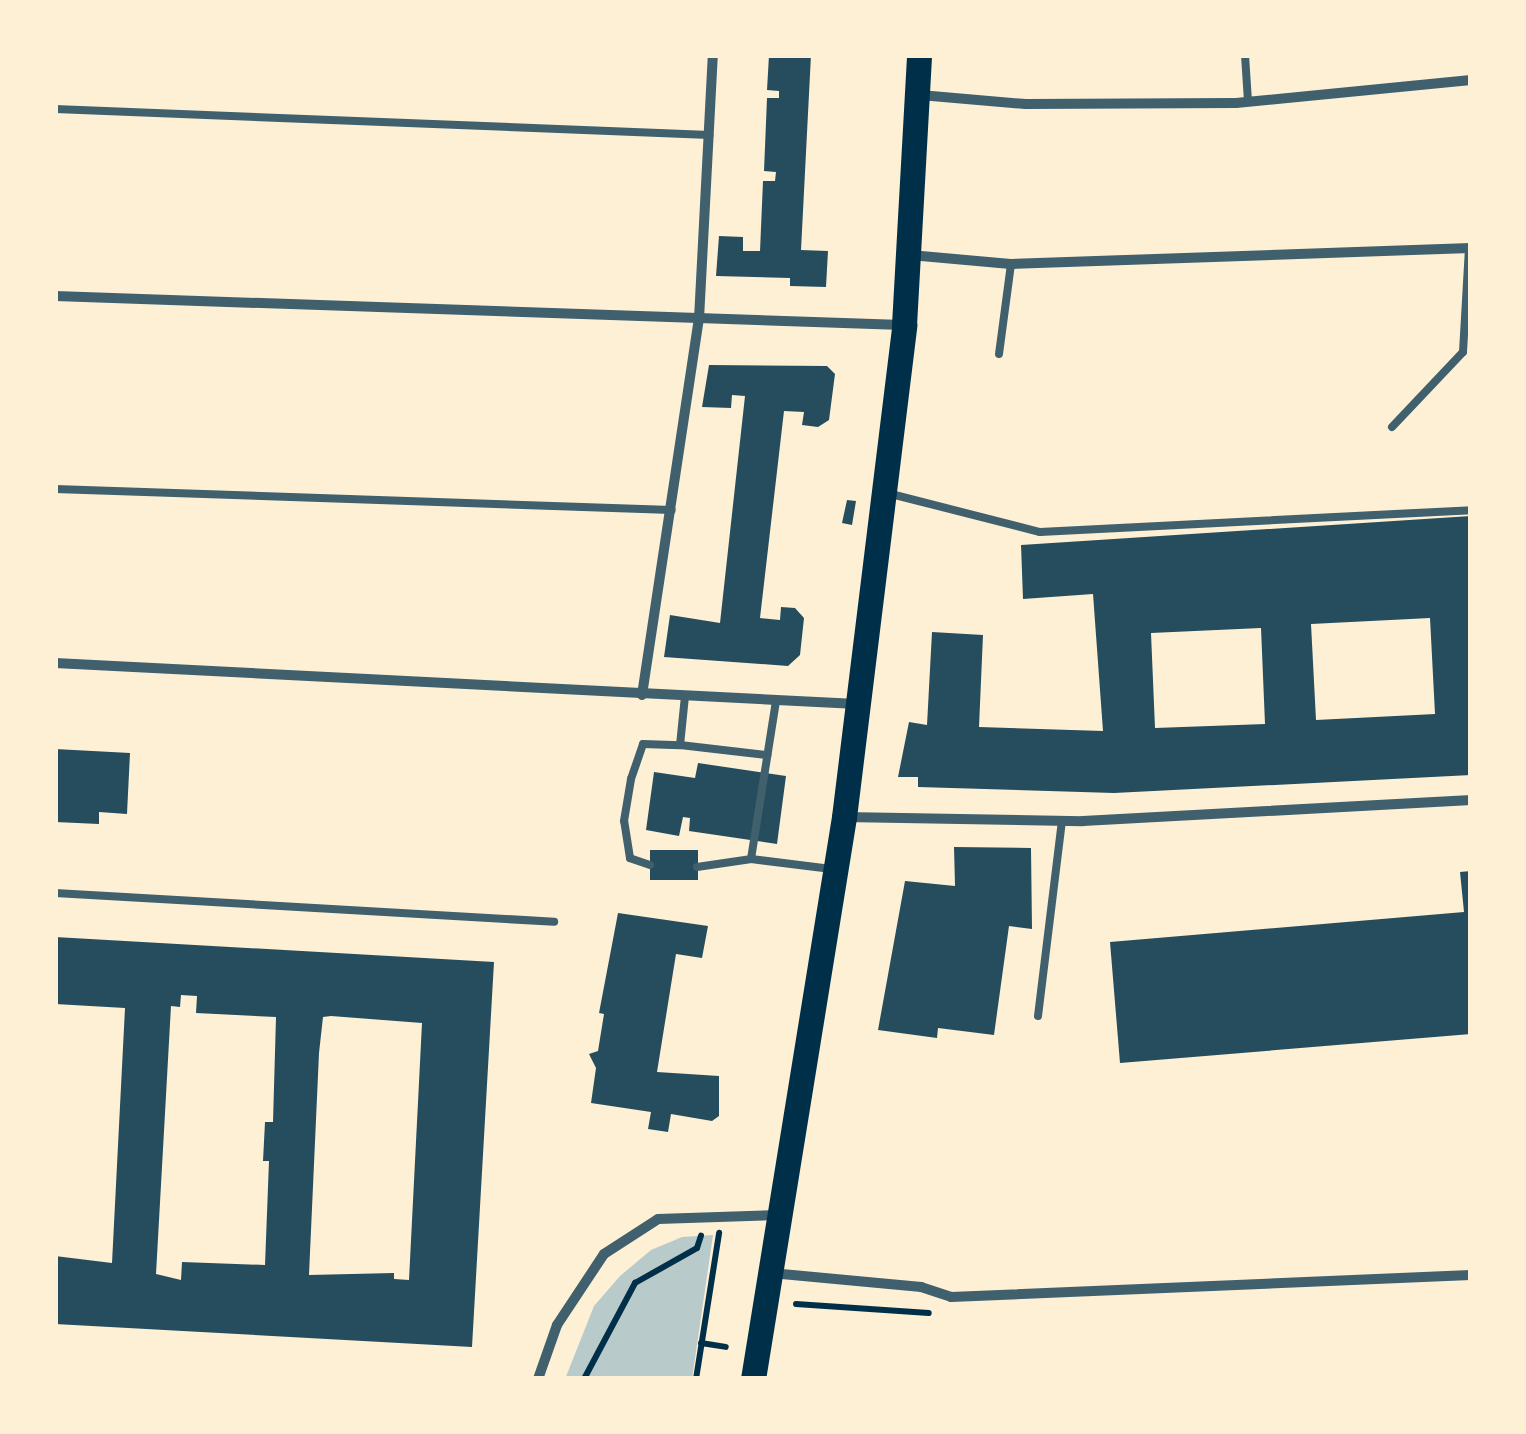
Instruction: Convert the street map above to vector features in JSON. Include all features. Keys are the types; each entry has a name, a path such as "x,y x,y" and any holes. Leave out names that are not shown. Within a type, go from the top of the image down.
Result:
{"main road":[{"path":"753,1379 844,817 904,325 919,55"}],"street":[{"path":"642,694 699,320 713,55"},
{"path":"919,95 1026,104 1248,101 1471,80"},
{"path":"910,255 1011,264 1470,248"},
{"path":"55,296 904,325"},
{"path":"55,663 856,704"},
{"path":"844,817 1062,820 1471,800"},
{"path":"538,1379 556,1325 604,1254 658,1220 722,1212 779,1215"},
{"path":"770,1273 921,1287 951,1297 1471,1274"}],"lane":[{"path":"1244,55 1248,101"},
{"path":"55,109 708,135"},
{"path":"1392,427 1462,352 1470,248"},
{"path":"998,354 1011,264"},
{"path":"55,488 672,510"},
{"path":"883,491 1040,532 1471,510"},
{"path":"680,745 685,696"},
{"path":"750,859 776,701"},
{"path":"650,866 630,858 624,821 631,779 643,744 767,756"},
{"path":"1038,1016 1062,820"},
{"path":"698,867 750,859 835,870"},
{"path":"55,893 554,922"}],"path":[{"path":"696,1379 722,1212"},
{"path":"584,1379 635,1283 698,1248 708,1213"},
{"path":"796,1304 930,1313"},
{"path":"701,1343 726,1347"}],"shaded area":[{"path":"713,1235 692,1379 565,1379 594,1306 620,1276 651,1250 682,1237"}],"building":[{"path":"769,55 811,55 801,250 828,251 826,287 790,286 790,278 716,276 719,236 743,237 743,251 760,251 763,181 775,181 776,172 764,171 767,98 779,98 779,91 767,90"},
{"path":"709,365 827,366 835,374 829,420 818,427 802,425 804,412 784,411 760,618 780,620 781,607 795,608 804,618 800,655 788,666 664,657 670,615 720,623 745,396 732,395 731,408 702,407"},
{"path":"847,500 856,501 852,525 842,523"},
{"path":"1471,516 1471,775 1114,793 918,787 918,777 898,777 909,722 927,725 932,632 983,635 979,727 1103,731 1093,594 1023,599 1021,545","holes":["1430,618 1435,714 1316,720 1311,624","1261,628 1265,724 1155,728 1151,633"]},
{"path":"55,749 130,753 127,814 99,812 99,824 55,822"},
{"path":"698,763 786,776 777,844 689,831 690,818 683,817 679,836 646,830 654,772 695,778"},
{"path":"954,847 1031,848 1032,929 1009,926 994,1035 938,1028 937,1038 878,1030 905,881 955,886"},
{"path":"650,850 698,850 698,880 650,880"},
{"path":"1471,871 1471,1034 1120,1063 1110,942 1464,912 1460,872"},
{"path":"618,913 708,926 702,958 676,954 657,1072 719,1076 719,1116 712,1121 671,1114 668,1132 648,1129 651,1112 591,1103 596,1068 589,1054 598,1051 604,1014 599,1013"},
{"path":"55,937 494,962 472,1347 55,1324 55,1256 112,1263 125,1008 55,1004","holes":["181,995 197,996 196,1013 276,1017 273,1122 265,1122 263,1161 269,1161 265,1265 182,1262 181,1280 156,1274 171,1006 180,1007","323,1017 422,1023 409,1280 394,1279 394,1273 309,1275 319,1053"]}]}
